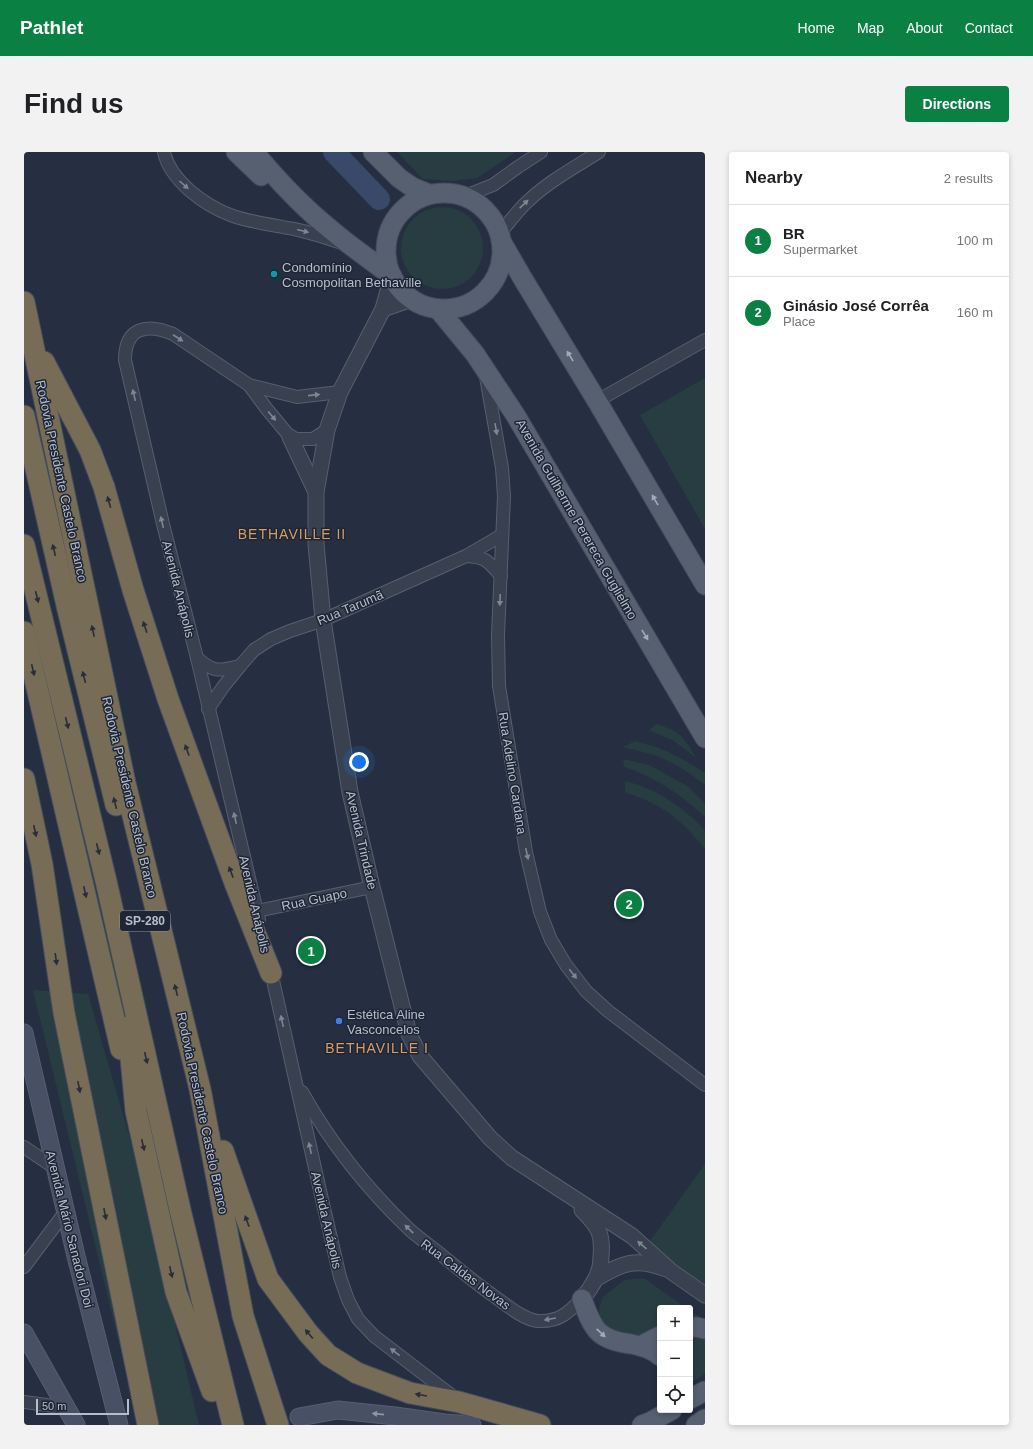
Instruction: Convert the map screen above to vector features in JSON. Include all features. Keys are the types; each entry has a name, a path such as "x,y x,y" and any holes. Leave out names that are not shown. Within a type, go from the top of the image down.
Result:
{"highway":[{"name":"Rodovia Presidente Castelo Branco","path":"24,302 28,331 125,783 200,1089 243,1316"},
{"path":"28,331 90,450 104,487 133,590 168,698 234,882 271,973"},
{"name":"Rodovia Presidente Castelo Branco","path":"24,416 68,610 269,1425"},
{"name":"SP-280","path":"24,545 120,939 181,1214 232,1425"},
{"path":"24,632 136,1111 176,1292 225,1425"},
{"path":"24,779 42,864 64,1013 148,1425"},
{"path":"120,939 136,1111"},
{"path":"164,1000 200,1089 268,1279 308,1333 328,1354 357,1373 410,1393 459,1402 540,1425"},
{"path":"243,1316 278,1425"}],"main road":[{"path":"236,152 280,195 302,214 343,239"},
{"path":"254,152 268,169 300,202 343,239 392,276"},
{"path":"373,152 399,178 412,187 429,194"},
{"path":"451,193 465,196 484,209 494,220 500,238 502,255 496,276 489,288 478,298 466,305 438,309 421,304 401,290 392,276 386,250 389,231 393,223 405,208 416,200 429,194 451,193"},
{"path":"500,238 598,401 705,585"},
{"name":"Avenida Guilherme Perereca Guglielmo","path":"438,309 485,368 516,416 705,738"},
{"name":"Avenida Mário Sanadori Doi","path":"24,1032 66,1211 119,1425"},
{"path":"582,1300 588,1315 601,1335 607,1339 640,1346 657,1353"},
{"path":"693,1328 705,1329"},
{"path":"24,1333 76,1425"},
{"path":"640,1346 657,1338"},
{"path":"693,1398 705,1391"},
{"path":"299,1418 338,1410 472,1425"},
{"path":"650,1421 666,1413"}],"street":[{"path":"164,152 165,158 179,181 200,199 218,210 249,221 343,239"},
{"path":"465,196 493,185 542,152"},
{"path":"500,238 511,218 529,200 554,181 599,152"},
{"name":"Avenida Trindade","path":"392,276 383,309 340,392 327,430 316,492 316,544 324,620 350,792 405,1020 409,1034 420,1056 490,1138 512,1158 568,1195"},
{"path":"383,309 412,299"},
{"name":"Avenida Anápolis","path":"249,385 173,334 161,329 152,328 142,330 134,334 128,342 125,352 126,360 163,524 197,658 296,1081 320,1195 340,1277 348,1300 358,1319 374,1336 459,1402"},
{"path":"598,401 705,340"},
{"name":"Rua Adelino Cardana","path":"485,368 502,468 504,496 498,635 499,686 526,852 540,912 548,933 566,965 586,991 608,1011 705,1085"},
{"path":"249,385 297,397 340,392"},
{"path":"249,385 290,437 316,492"},
{"path":"290,437 298,439 312,439 327,430"},
{"name":"Rua Tarumã","path":"208,709 240,666 254,650 271,639 324,620 466,556 502,535"},
{"path":"466,556 486,560 501,576"},
{"path":"197,658 207,667 214,669 222,670 240,666"},
{"name":"Rua Guapo","path":"256,911 372,887"},
{"name":"Rua Caldas Novas","path":"296,1081 317,1120 383,1202 411,1231 478,1284 520,1314 536,1321 551,1320 565,1315 582,1300 596,1278 601,1262 602,1242 600,1232 593,1221 568,1195"},
{"path":"24,1147 56,1168"},
{"path":"568,1195 632,1236 672,1272 705,1295"},
{"path":"24,1267 66,1211"},
{"path":"596,1278 615,1267 628,1263 640,1262 656,1265 672,1272"},
{"path":"24,1402 67,1409"}],"green space":[{"path":"397,152 516,152 477,178 452,181 423,179"},
{"path":"442,207 458,210 471,219 480,232 483,248 480,264 471,277 458,286 442,289 426,286 413,277 404,264 401,248 404,232 413,219 426,210"},
{"path":"705,378 705,529 640,415"},
{"path":"657,724 676,732 681,736 696,758 674,741 649,730"},
{"path":"635,741 663,750 705,773 705,785 674,764 654,755 623,747"},
{"path":"623,759 649,765 689,787 705,804 705,817 687,801 667,787 657,781 624,767"},
{"path":"625,781 647,788 678,806 688,814 705,831 705,849 686,828 664,810 648,801 625,792"},
{"path":"33,990 88,994 139,1170 199,1425 139,1425"},
{"path":"705,1164 705,1291 648,1244"},
{"path":"644,1278 682,1305 657,1305 657,1346 602,1328 599,1309 603,1297 624,1280"},
{"path":"693,1313 705,1320 705,1374 693,1381"}],"waterway":[{"path":"334,152 379,199"}],"place":[{"name":"Condomínio Cosmopolitan Bethaville","path":"274,274"},
{"name":"Ginásio José Corrêa","path":"629,904"},
{"name":"BR","path":"311,951"},
{"name":"Estética Aline Vasconcelos","path":"339,1021"}],"district":[{"name":"BETHAVILLE II","path":"292,534"},
{"name":"BETHAVILLE I","path":"377,1048"}]}
